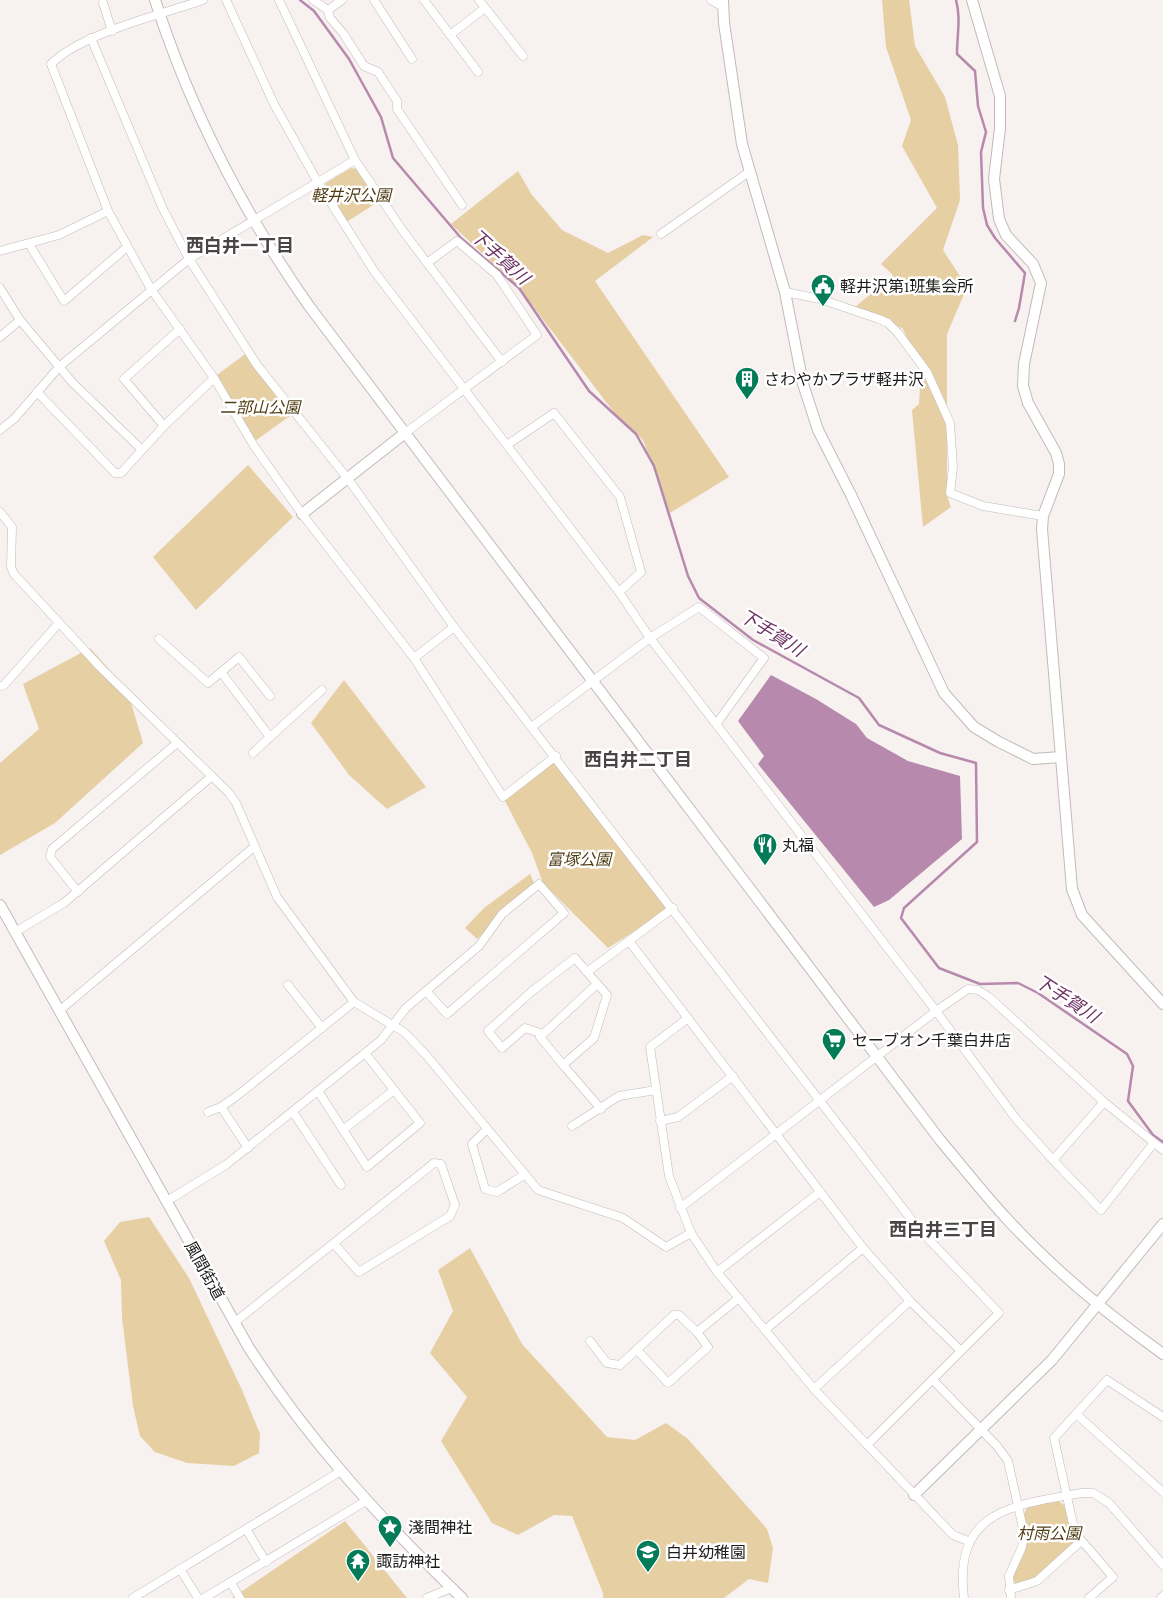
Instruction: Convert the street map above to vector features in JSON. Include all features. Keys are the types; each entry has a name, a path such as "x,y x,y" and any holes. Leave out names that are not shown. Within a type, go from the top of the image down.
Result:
{"street":[{"path":"155,0 187,86 223,166 279,264 304,299 940,1140 1007,1219 1098,1306 1163,1354"},
{"path":"203,0 92,38 60,55 51,64 108,211 126,247 151,289 214,378 254,446 302,514 414,658 502,797 556,756"},
{"path":"226,0 274,104 317,181 374,271 619,592 650,638 936,1010 1017,1120 1052,1160 1102,1210 1153,1144"},
{"path":"279,0 355,160 427,263 502,362"},
{"path":"313,0 320,7 328,10"},
{"path":"328,10 342,0"},
{"path":"374,0 412,59"},
{"path":"424,0 478,72"},
{"path":"479,0 523,56"},
{"path":"711,0 723,3 737,121 749,172 785,292 803,384 811,413 944,692 974,727 999,742 1033,759 1061,757"},
{"path":"972,0 1000,96 1000,128 994,179 998,219 1006,235 1033,264 1041,283 1024,364 1023,386 1028,403 1056,453 1059,464 1059,474 1043,516 1042,529 1070,875 1077,904 1091,925 1163,1004"},
{"path":"103,3 112,31"},
{"path":"450,35 485,8"},
{"path":"328,10 330,18 364,66 378,72 397,101 397,109 462,205"},
{"path":"92,38 163,209 189,259 258,365 348,479 454,627 533,726 918,1228 998,1314 867,1444"},
{"path":"0,430 15,418 59,367 189,259 355,160"},
{"path":"661,234 749,172"},
{"path":"0,251 58,235 108,211"},
{"path":"302,514 405,433 537,335 497,275 457,241 427,263"},
{"path":"29,244 64,301 126,247"},
{"path":"0,288 20,320 72,382 142,450"},
{"path":"785,292 820,299 888,323 898,333 927,372 950,423 953,467 950,493 983,506 1043,516"},
{"path":"0,337 20,320"},
{"path":"164,426 124,379 180,329"},
{"path":"37,392 115,473 121,473 164,426 214,378"},
{"path":"507,445 554,413 620,497 642,572 619,592"},
{"path":"0,512 12,527 11,567 14,574 101,668 212,776 236,803 254,847 285,910 354,1002 393,1024 427,1056 488,1129 524,1176 538,1190 623,1218 666,1247 691,1233"},
{"path":"533,726 591,680 650,638 699,607 764,658 717,723"},
{"path":"0,686 4,685 59,623"},
{"path":"414,658 454,627"},
{"path":"159,639 208,683 239,657 270,696"},
{"path":"221,672 270,737"},
{"path":"253,752 322,690"},
{"path":"78,892 50,857 52,850 177,743"},
{"path":"15,932 64,903 78,892 212,776"},
{"path":"60,1011 254,847"},
{"path":"167,1201 227,1164 381,1040 406,1008 426,991 479,946 502,914 539,884 564,914 447,1014 426,991"},
{"name":"風間街道","path":"0,905 235,1322 277,1392 366,1501 462,1598"},
{"path":"587,972 673,908"},
{"path":"629,941 778,1134 863,1248 910,1301 961,1351"},
{"path":"543,1034 525,1028 502,1048 488,1032 531,992 575,958 607,995 594,1038 563,1065"},
{"path":"597,984 540,1037 601,1109"},
{"path":"288,985 322,1028"},
{"path":"680,1208 936,1010 968,989 978,990 989,997 1104,1102 1153,1144 1163,1150"},
{"path":"208,1112 221,1107 354,1002"},
{"path":"688,1018 650,1047 669,1176 691,1233 718,1272 814,1389 952,1535 968,1542"},
{"path":"318,1091 367,1167 420,1123 365,1053"},
{"path":"660,1121 678,1117 733,1076"},
{"path":"343,1130 394,1090"},
{"path":"572,1126 619,1096 656,1090"},
{"path":"1052,1160 1104,1102"},
{"path":"221,1107 248,1148"},
{"path":"293,1112 341,1185"},
{"path":"488,1129 472,1144 485,1189 497,1192 524,1176"},
{"path":"235,1322 434,1163 441,1164 455,1205 450,1216 359,1272 334,1244"},
{"path":"718,1272 820,1192"},
{"path":"914,1495 1052,1360 1163,1224"},
{"path":"764,1330 863,1248"},
{"path":"697,1332 739,1298"},
{"path":"814,1389 910,1301"},
{"path":"590,1342 607,1362 620,1365 638,1351 674,1314 680,1315 697,1332 708,1347 668,1383 638,1351"},
{"path":"933,1380 982,1430 1008,1461 1024,1533 1022,1547 1009,1576 1010,1594 1037,1581 1080,1542"},
{"path":"1089,1598 1113,1577 1080,1542 1072,1525 1054,1438 1107,1380 1163,1417"},
{"path":"1076,1414 1163,1492"},
{"path":"133,1598 341,1471"},
{"path":"964,1598 963,1562 968,1542 986,1520 1019,1507 1066,1496 1093,1493 1102,1497 1109,1502 1163,1565"},
{"path":"204,1598 366,1501"},
{"path":"246,1530 266,1562"},
{"path":"180,1569 198,1598"},
{"path":"231,1583 240,1598"},
{"path":"427,1598 451,1588"}],"green space":[{"path":"882,0 909,0 915,46 945,97 958,145 960,200 943,250 967,287 947,334 947,496 951,507 923,527 912,410 919,404 921,369 903,329 877,314 854,308 893,275 881,264 937,208 902,146 911,120 886,47"},
{"name":"軽井沢公園","path":"351,168 357,169 378,202 345,223 324,189 326,183"},
{"path":"518,171 532,195 562,230 608,253 643,235 653,237 595,281 729,477 670,513 643,440 616,415 519,288 451,224"},
{"name":"二部山公園","path":"248,352 294,413 255,441 237,415 217,375"},
{"path":"248,465 293,517 196,610 153,557"},
{"path":"90,648 122,684 132,706 143,743 55,823 0,855 0,763 39,729 23,684"},
{"path":"344,680 426,787 387,809 349,775 311,723"},
{"name":"富塚公園","path":"555,762 671,908 608,948 543,883 532,853 503,797"},
{"path":"530,874 534,883 497,914 487,930 477,939 465,928 484,908"},
{"path":"149,1217 189,1278 242,1390 260,1434 259,1453 234,1466 187,1463 155,1452 140,1436 133,1406 122,1318 121,1280 104,1241 120,1222"},
{"path":"470,1248 522,1344 607,1437 635,1440 666,1423 688,1439 767,1529 773,1548 768,1583 749,1579 724,1598 603,1598 603,1593 572,1516 554,1515 518,1535 492,1523 441,1441 467,1397 430,1353 453,1311 438,1270"},
{"name":"村雨公園","path":"1057,1500 1064,1505 1074,1537 1073,1544 1036,1577 1017,1584 1010,1579 1026,1538 1024,1514 1027,1508"},
{"path":"345,1521 407,1598 232,1598"}],"shaded area":[{"path":"771,675 816,699 856,724 867,738 908,761 960,776 962,839 889,900 874,907 758,764 764,756 738,721"}],"waterway":[{"name":"下手賀川","path":"300,0 314,11 349,59 381,117 393,158 461,238 519,288 589,391 636,434 654,466 688,576 699,598 753,640 859,698 879,725 940,753 976,763 977,842 904,908 901,918 939,968 980,984 1018,983 1038,993 1127,1054 1133,1066 1128,1101 1153,1135 1163,1142"},
{"path":"956,0 959,20 957,54 975,71 978,106 986,132 981,152 983,208 987,225 995,238 1025,273 1015,321"}],"place":[{"name":"軽井沢第1班集会所","path":"823,307"},
{"name":"さわやかプラザ軽井沢","path":"747,400"},
{"name":"丸福","path":"765,866"},
{"name":"セーブオン千葉白井店","path":"834,1061"},
{"name":"淺間神社","path":"390,1548"},
{"name":"白井幼稚園","path":"648,1573"},
{"name":"諏訪神社","path":"358,1582"}],"district":[{"name":"西白井一丁目","path":"240,246"},
{"name":"西白井二丁目","path":"638,760"},
{"name":"西白井三丁目","path":"943,1230"}]}
